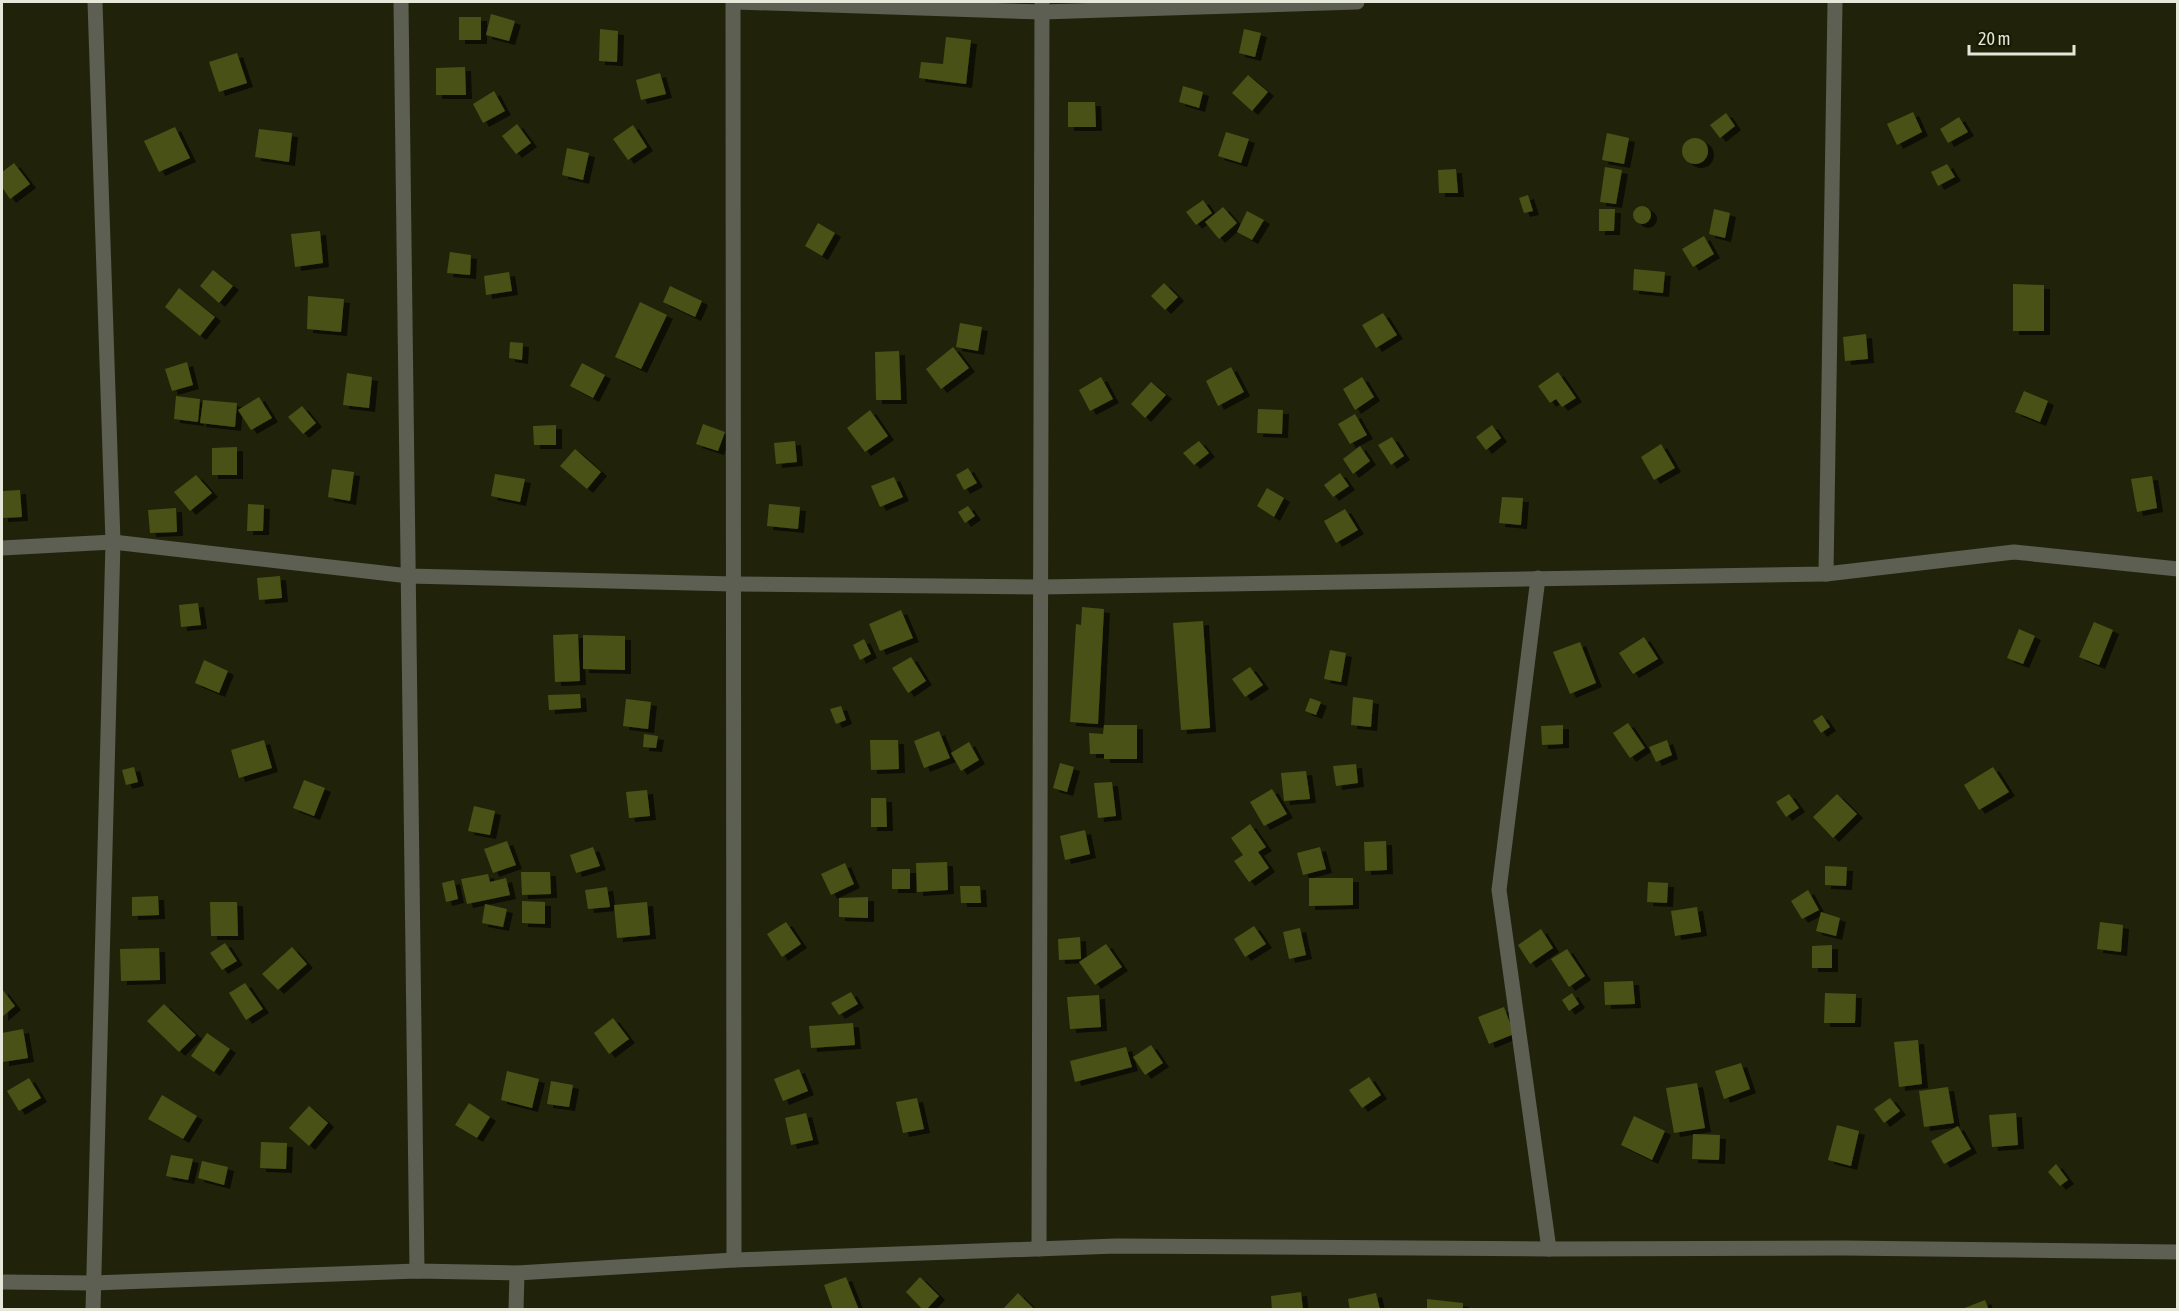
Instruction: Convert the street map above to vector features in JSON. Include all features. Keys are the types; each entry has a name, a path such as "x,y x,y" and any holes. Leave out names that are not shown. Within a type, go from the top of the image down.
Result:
{"street":[{"path":"93,1310 113,542 95,2"},
{"path":"401,2 417,1271"},
{"path":"734,1260 735,2 1042,7 1357,2"},
{"path":"1826,574 1835,2"},
{"path":"1039,1249 1042,7"},
{"path":"2,548 113,542 409,576 733,584 1040,587 1826,574 2014,552 2178,569"},
{"path":"1538,578 1499,890 1549,1249"},
{"path":"2,1282 93,1282 417,1271 517,1273 734,1260 1116,1246 1549,1249 1844,1248 2178,1252"},
{"path":"516,1310 517,1273"}],"building":[{"path":"491,14 515,21 509,41 486,35"},
{"path":"459,17 481,17 481,40 459,40"},
{"path":"600,29 618,31 617,62 599,61"},
{"path":"1244,29 1261,33 1255,57 1239,53"},
{"path":"946,37 971,40 966,84 919,78 921,62 943,64"},
{"path":"237,53 247,83 219,92 209,62"},
{"path":"465,67 466,95 436,95 436,68"},
{"path":"660,73 666,94 641,100 636,80"},
{"path":"1248,75 1268,92 1252,111 1232,93"},
{"path":"1183,86 1203,92 1199,108 1179,102"},
{"path":"494,91 505,111 483,123 473,104"},
{"path":"1068,102 1095,102 1096,127 1068,127"},
{"path":"1913,112 1922,132 1897,145 1887,124"},
{"path":"1726,113 1735,126 1720,138 1710,125"},
{"path":"1959,117 1968,132 1948,143 1940,129"},
{"path":"517,124 531,143 516,154 502,136"},
{"path":"633,125 647,147 628,160 613,139"},
{"path":"175,127 190,158 159,172 144,141"},
{"path":"259,129 292,133 289,162 255,157"},
{"path":"1226,132 1249,139 1241,163 1218,156"},
{"path":"1607,133 1629,138 1624,164 1602,160"},
{"path":"1695,138 1704,142 1708,151 1704,160 1695,164 1686,160 1682,151 1686,142"},
{"path":"567,148 589,153 583,180 562,175"},
{"path":"14,163 30,184 10,199 2,187 2,172"},
{"path":"1947,164 1955,177 1938,186 1931,172"},
{"path":"1605,167 1622,170 1616,204 1600,202"},
{"path":"1456,169 1458,193 1439,193 1438,170"},
{"path":"1528,195 1533,211 1524,213 1519,198"},
{"path":"1203,200 1212,213 1196,225 1186,212"},
{"path":"1642,206 1648,209 1651,215 1648,221 1642,224 1636,221 1633,215 1636,209"},
{"path":"1223,207 1237,223 1219,239 1205,222"},
{"path":"1599,209 1615,209 1614,231 1599,231"},
{"path":"1714,209 1730,213 1725,238 1709,234"},
{"path":"1247,211 1264,220 1252,240 1237,232"},
{"path":"818,223 835,233 822,256 805,246"},
{"path":"320,231 323,263 295,267 291,234"},
{"path":"1704,236 1714,254 1693,267 1682,249"},
{"path":"450,252 471,255 470,275 447,273"},
{"path":"1634,269 1665,272 1663,293 1633,290"},
{"path":"213,270 233,286 219,303 200,286"},
{"path":"509,272 512,291 486,295 484,276"},
{"path":"1164,283 1178,297 1165,310 1151,296"},
{"path":"2013,284 2044,285 2044,331 2013,331"},
{"path":"670,286 702,301 695,317 663,302"},
{"path":"179,288 215,317 200,336 165,307"},
{"path":"308,296 344,299 341,332 307,329"},
{"path":"640,302 667,315 641,369 615,357"},
{"path":"1383,313 1397,335 1376,348 1362,325"},
{"path":"960,323 982,327 978,351 956,347"},
{"path":"1866,334 1868,359 1845,361 1843,337"},
{"path":"510,342 523,343 522,360 509,358"},
{"path":"953,347 969,368 941,389 926,369"},
{"path":"899,351 901,400 876,400 875,352"},
{"path":"187,362 193,385 172,391 165,369"},
{"path":"582,363 605,375 593,398 570,386"},
{"path":"1231,367 1244,392 1218,406 1206,381"},
{"path":"1558,372 1576,398 1562,407 1556,399 1550,403 1538,386"},
{"path":"347,373 372,377 369,408 343,405"},
{"path":"1101,377 1113,399 1090,411 1079,390"},
{"path":"1362,377 1374,397 1355,410 1343,389"},
{"path":"1151,382 1166,395 1145,418 1131,404"},
{"path":"2024,391 2048,401 2040,422 2015,412"},
{"path":"176,396 200,399 198,422 174,419"},
{"path":"259,397 272,418 251,430 238,410"},
{"path":"203,400 237,403 235,427 200,423"},
{"path":"302,406 316,423 303,434 288,417"},
{"path":"1258,409 1283,410 1282,434 1257,433"},
{"path":"870,410 888,436 865,452 847,428"},
{"path":"1355,414 1367,435 1350,444 1338,424"},
{"path":"703,424 725,432 718,451 696,444"},
{"path":"556,425 556,445 534,445 533,426"},
{"path":"1492,425 1501,438 1486,450 1476,437"},
{"path":"1392,437 1404,456 1391,465 1378,445"},
{"path":"795,441 797,462 776,464 774,443"},
{"path":"1199,441 1209,453 1194,465 1183,453"},
{"path":"1661,444 1675,468 1654,480 1641,457"},
{"path":"1360,446 1370,461 1353,474 1343,459"},
{"path":"237,447 237,475 212,475 212,448"},
{"path":"575,449 601,472 587,489 560,466"},
{"path":"968,468 977,483 964,490 956,475"},
{"path":"332,469 354,472 350,501 328,497"},
{"path":"1340,473 1349,486 1333,497 1324,485"},
{"path":"495,474 525,479 520,502 491,496"},
{"path":"196,475 212,493 190,511 174,492"},
{"path":"2152,476 2157,508 2137,512 2131,479"},
{"path":"894,477 903,497 880,507 871,486"},
{"path":"1267,488 1284,498 1274,517 1257,506"},
{"path":"20,490 22,517 2,518 2,491"},
{"path":"1502,497 1523,498 1521,525 1499,523"},
{"path":"248,504 264,505 263,531 247,531"},
{"path":"769,504 800,507 798,529 767,526"},
{"path":"968,506 975,516 965,523 958,512"},
{"path":"176,508 177,532 150,533 148,510"},
{"path":"1345,509 1358,530 1336,543 1324,521"},
{"path":"280,576 282,598 259,600 257,578"},
{"path":"198,603 201,625 181,627 179,605"},
{"path":"1082,607 1104,609 1098,724 1070,722 1076,624 1081,625"},
{"path":"901,610 913,638 880,651 869,624"},
{"path":"1203,621 1210,728 1181,730 1173,623"},
{"path":"2094,622 2113,630 2099,665 2079,657"},
{"path":"2019,629 2035,636 2023,664 2007,658"},
{"path":"578,634 580,681 555,682 553,635"},
{"path":"583,635 625,636 625,670 583,669"},
{"path":"1644,637 1658,659 1633,674 1619,653"},
{"path":"864,639 871,654 860,660 853,645"},
{"path":"1580,642 1596,683 1570,694 1553,652"},
{"path":"1330,650 1346,653 1341,682 1324,679"},
{"path":"911,657 926,681 908,693 892,668"},
{"path":"204,660 228,671 219,693 195,683"},
{"path":"1250,667 1263,685 1245,697 1232,679"},
{"path":"580,694 581,708 549,710 548,695"},
{"path":"1353,697 1373,700 1371,727 1351,725"},
{"path":"1310,698 1321,702 1316,715 1305,711"},
{"path":"626,699 651,702 648,729 623,726"},
{"path":"841,706 846,720 836,724 830,709"},
{"path":"1822,715 1830,727 1821,733 1813,721"},
{"path":"1628,723 1645,748 1630,758 1613,733"},
{"path":"1104,725 1137,725 1137,759 1104,759 1104,754 1090,754 1089,733 1103,734"},
{"path":"1563,725 1563,744 1542,745 1541,726"},
{"path":"939,731 950,758 924,768 914,741"},
{"path":"644,734 658,736 656,748 643,747"},
{"path":"264,740 272,768 239,778 231,750"},
{"path":"870,740 898,740 899,769 871,770"},
{"path":"1667,740 1672,755 1656,762 1649,747"},
{"path":"969,742 979,760 961,771 951,753"},
{"path":"1060,763 1074,767 1067,792 1053,788"},
{"path":"1356,764 1358,783 1336,786 1333,766"},
{"path":"134,767 138,782 126,785 122,770"},
{"path":"1993,767 2009,792 1979,810 1964,785"},
{"path":"1306,771 1310,799 1284,801 1281,773"},
{"path":"304,780 325,788 314,816 293,808"},
{"path":"1112,782 1116,816 1098,818 1094,783"},
{"path":"1272,789 1287,814 1264,826 1250,802"},
{"path":"647,790 650,816 629,818 626,792"},
{"path":"1789,794 1799,808 1786,817 1776,802"},
{"path":"1837,794 1857,814 1833,838 1813,817"},
{"path":"871,798 886,798 887,827 871,827"},
{"path":"474,806 495,811 490,835 468,831"},
{"path":"1250,824 1266,847 1258,852 1269,868 1249,882 1234,861 1243,855 1231,838"},
{"path":"1085,830 1090,854 1065,860 1060,836"},
{"path":"507,841 516,865 493,873 484,849"},
{"path":"1386,841 1387,870 1365,871 1364,842"},
{"path":"593,847 600,866 576,873 570,855"},
{"path":"1320,847 1326,869 1303,875 1297,853"},
{"path":"947,862 948,890 917,892 916,863"},
{"path":"845,863 854,884 831,895 821,874"},
{"path":"1825,866 1847,867 1846,886 1825,885"},
{"path":"892,869 910,869 910,889 892,889"},
{"path":"521,872 550,872 551,894 522,895"},
{"path":"488,874 490,882 506,878 510,895 467,904 461,879"},
{"path":"1309,878 1353,878 1353,905 1309,906"},
{"path":"454,880 458,899 446,902 442,883"},
{"path":"1648,882 1668,883 1667,903 1647,902"},
{"path":"960,886 980,886 981,903 961,903"},
{"path":"607,887 610,907 588,909 585,890"},
{"path":"1808,890 1819,910 1802,919 1791,901"},
{"path":"158,896 159,915 132,916 132,897"},
{"path":"868,897 868,918 839,917 839,898"},
{"path":"522,901 545,902 545,924 522,923"},
{"path":"210,902 237,902 238,936 211,936"},
{"path":"647,902 650,935 617,938 614,905"},
{"path":"485,904 507,909 503,927 482,923"},
{"path":"1697,907 1701,932 1675,936 1671,911"},
{"path":"1821,912 1840,918 1836,936 1816,931"},
{"path":"786,922 801,944 782,957 767,934"},
{"path":"2100,922 2123,925 2121,952 2097,949"},
{"path":"1254,926 1266,944 1245,957 1234,939"},
{"path":"1300,928 1306,955 1289,959 1283,932"},
{"path":"1541,929 1553,948 1530,964 1518,945"},
{"path":"1080,937 1081,959 1059,960 1058,939"},
{"path":"225,943 237,961 222,970 210,953"},
{"path":"1106,944 1122,967 1095,985 1079,962"},
{"path":"1832,945 1832,968 1812,968 1812,946"},
{"path":"292,947 307,964 278,990 262,974"},
{"path":"159,948 160,980 121,981 120,949"},
{"path":"1567,949 1585,976 1569,987 1551,959"},
{"path":"1633,981 1635,1004 1605,1005 1604,982"},
{"path":"245,983 263,1009 246,1020 229,993"},
{"path":"2,989 15,1006 2,1017"},
{"path":"851,992 858,1004 839,1015 831,1003"},
{"path":"1572,993 1579,1004 1569,1011 1562,1000"},
{"path":"1825,993 1856,994 1855,1023 1824,1023"},
{"path":"1099,995 1101,1027 1070,1029 1067,997"},
{"path":"164,1004 196,1035 179,1052 147,1021"},
{"path":"1504,1007 1514,1034 1489,1044 1478,1017"},
{"path":"613,1018 629,1039 609,1054 594,1033"},
{"path":"853,1023 855,1045 811,1048 809,1026"},
{"path":"23,1029 28,1058 3,1062 2,1033"},
{"path":"207,1033 230,1049 214,1072 191,1056"},
{"path":"1918,1040 1922,1084 1899,1087 1894,1042"},
{"path":"1151,1045 1163,1063 1145,1075 1133,1057"},
{"path":"1126,1047 1132,1067 1075,1082 1070,1061"},
{"path":"1741,1063 1750,1089 1724,1099 1715,1071"},
{"path":"799,1069 808,1091 783,1101 774,1079"},
{"path":"507,1071 539,1079 532,1108 501,1100"},
{"path":"1369,1077 1381,1095 1362,1108 1349,1090"},
{"path":"29,1078 41,1098 19,1111 7,1091"},
{"path":"551,1081 573,1085 569,1107 547,1104"},
{"path":"1697,1083 1705,1128 1674,1133 1666,1088"},
{"path":"1948,1087 1954,1123 1924,1127 1919,1091"},
{"path":"162,1095 197,1116 183,1139 148,1119"},
{"path":"917,1098 924,1129 903,1133 896,1102"},
{"path":"1890,1098 1900,1111 1884,1123 1874,1109"},
{"path":"469,1103 490,1117 477,1138 455,1125"},
{"path":"309,1106 328,1123 309,1146 289,1128"},
{"path":"806,1113 813,1140 791,1145 785,1118"},
{"path":"2016,1113 2018,1145 1992,1147 1989,1115"},
{"path":"1634,1116 1665,1131 1652,1160 1621,1145"},
{"path":"1837,1125 1859,1131 1851,1166 1828,1160"},
{"path":"1958,1126 1971,1149 1944,1164 1931,1141"},
{"path":"1693,1134 1720,1135 1719,1160 1692,1159"},
{"path":"261,1142 287,1143 286,1169 260,1168"},
{"path":"171,1155 193,1159 188,1180 166,1176"},
{"path":"202,1161 228,1167 224,1185 198,1178"},
{"path":"2056,1164 2068,1180 2060,1186 2048,1172"},
{"path":"846,1277 859,1310 833,1310 824,1285"},
{"path":"920,1277 939,1296 926,1310 923,1310 906,1292"},
{"path":"1301,1292 1303,1310 1272,1310 1271,1296"},
{"path":"1018,1293 1035,1310 1002,1310"},
{"path":"1376,1293 1380,1310 1350,1310 1348,1299"},
{"path":"1427,1299 1463,1303 1463,1310 1427,1310"},
{"path":"1985,1300 1989,1310 1962,1310 1962,1309"}]}
